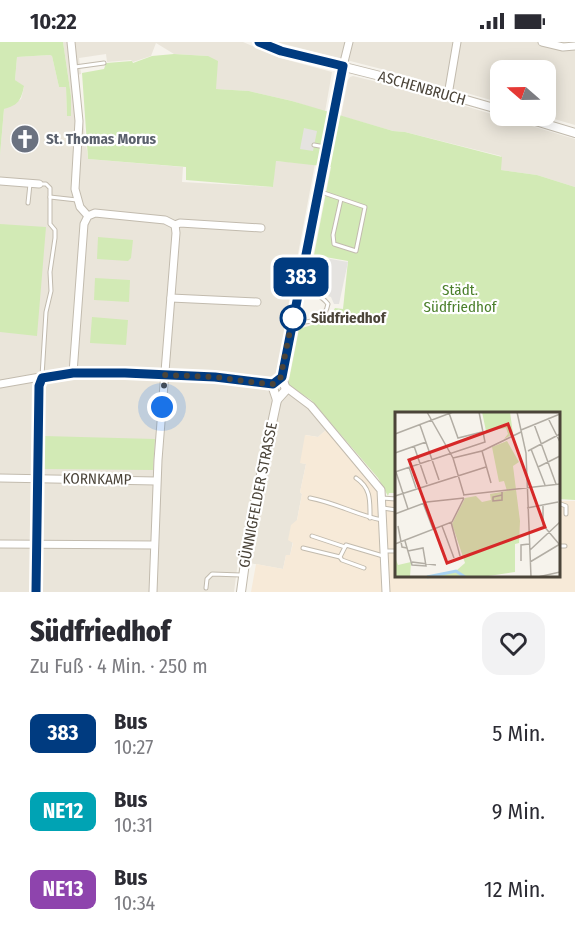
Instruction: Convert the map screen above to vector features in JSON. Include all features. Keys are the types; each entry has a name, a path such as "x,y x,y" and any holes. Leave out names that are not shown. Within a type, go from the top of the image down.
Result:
{"street":[{"path":"71,42 79,121 75,189 80,207 88,216"},
{"name":"ASCHENBRUCH","path":"259,42 281,51 490,107"},
{"path":"343,66 349,42"},
{"path":"448,95 457,42"},
{"path":"542,42 563,47 575,46"},
{"name":"GÜNNIGFELDER STRASSE","path":"241,591 250,526 343,66"},
{"path":"552,126 575,133"},
{"path":"0,181 39,184"},
{"path":"73,373 84,224 88,216 95,213 165,220 175,225 180,223 261,228"},
{"path":"153,592 156,481 177,233 175,225"},
{"path":"171,298 257,302"},
{"path":"0,384 73,373 215,377 279,388 311,406 379,487 383,508 386,592"},
{"path":"36,592 39,386 42,378"},
{"name":"KORNKAMP","path":"0,478 156,481"},
{"path":"0,544 154,546"}],"lane":[{"path":"75,67 104,63"},
{"path":"314,146 327,147"},
{"path":"28,203 30,183"},
{"path":"39,184 49,186 50,224 55,230 42,378"},
{"path":"318,191 365,207 356,251 334,244 333,235 341,199"},
{"path":"50,197 77,200"},
{"path":"292,323 314,321 323,317 328,304 318,294 298,290"},
{"path":"356,478 368,489 370,518"},
{"path":"310,498 331,502 370,518 383,520"},
{"path":"382,498 395,499"},
{"path":"560,504 566,506 566,514"},
{"path":"383,508 395,510"},
{"path":"312,536 345,547 346,545 385,554 395,551"},
{"path":"560,546 565,546"},
{"path":"340,557 345,547"},
{"path":"303,548 340,557 342,560 364,568"},
{"path":"206,588 207,579 212,574 243,575"}],"shaded area":[{"path":"63,42 243,42 280,58 332,72 325,112 292,101 249,91 215,89 208,56 174,54 156,43 151,56 133,62 131,60 107,62 106,54 79,58 81,74 77,75 88,159 183,167 182,182 273,187 275,161 315,164 284,328 288,385 326,430 318,437 306,435 301,463 306,464 300,492 302,494 290,556 286,555 283,569 238,561 234,592 0,592 0,155 4,109 21,99 24,87 15,80 17,57 50,55 59,87 66,86 67,116 71,116 71,96"},
{"path":"276,42 575,42 575,125 556,119 556,60 490,60 490,100"},
{"path":"350,77 418,92 490,114 490,126 532,126 575,139 575,187 537,175 501,170 501,156 393,131 341,116"},
{"path":"304,128 317,131 313,151 300,149"},
{"path":"319,257 348,262 339,304 334,304 331,297 312,291"},
{"path":"326,430 377,487 380,496 395,497 395,577 560,577 560,501 575,501 575,592 251,592 256,564 283,569 286,555 290,555 293,543 288,540 291,525 297,520 306,464 300,463 305,435 318,437"}],"green space":[{"path":"0,42 63,42 71,96 71,116 67,116 66,87 59,87 52,56 17,57 15,80 24,86 18,102 4,109 0,155"},
{"name":"Städt. Südfriedhof","path":"174,54 208,56 218,61 216,89 249,91 292,101 393,131 405,132 502,157 501,170 537,175 575,187 575,500 560,499 560,412 395,412 395,493 389,493 388,496 378,478 311,400 288,385 299,329 328,320 335,308 343,309 348,261 314,255 331,167 276,161 273,187 186,180 186,167 88,159 82,73 104,69 106,63 132,61 133,63 152,56"},
{"path":"0,224 46,227 37,336 0,332"},
{"path":"98,237 133,240 131,258 128,261 97,259"},
{"path":"95,278 130,280 129,302 94,300"},
{"path":"92,317 128,320 126,345 90,343"},
{"path":"44,436 155,439 153,470 43,469"}],"bus line":[{"name":"383","path":"36,592 39,381 44,376 98,372 215,377 267,384 273,384 282,377 343,66 281,51 259,42"}],"place":[{"name":"St. Thomas Morus","path":"25,139"},
{"name":"Südfriedhof","path":"293,318"}],"route":[{"path":"162,407 165,375 215,377 267,384 280,380 293,316 293,318"}]}
